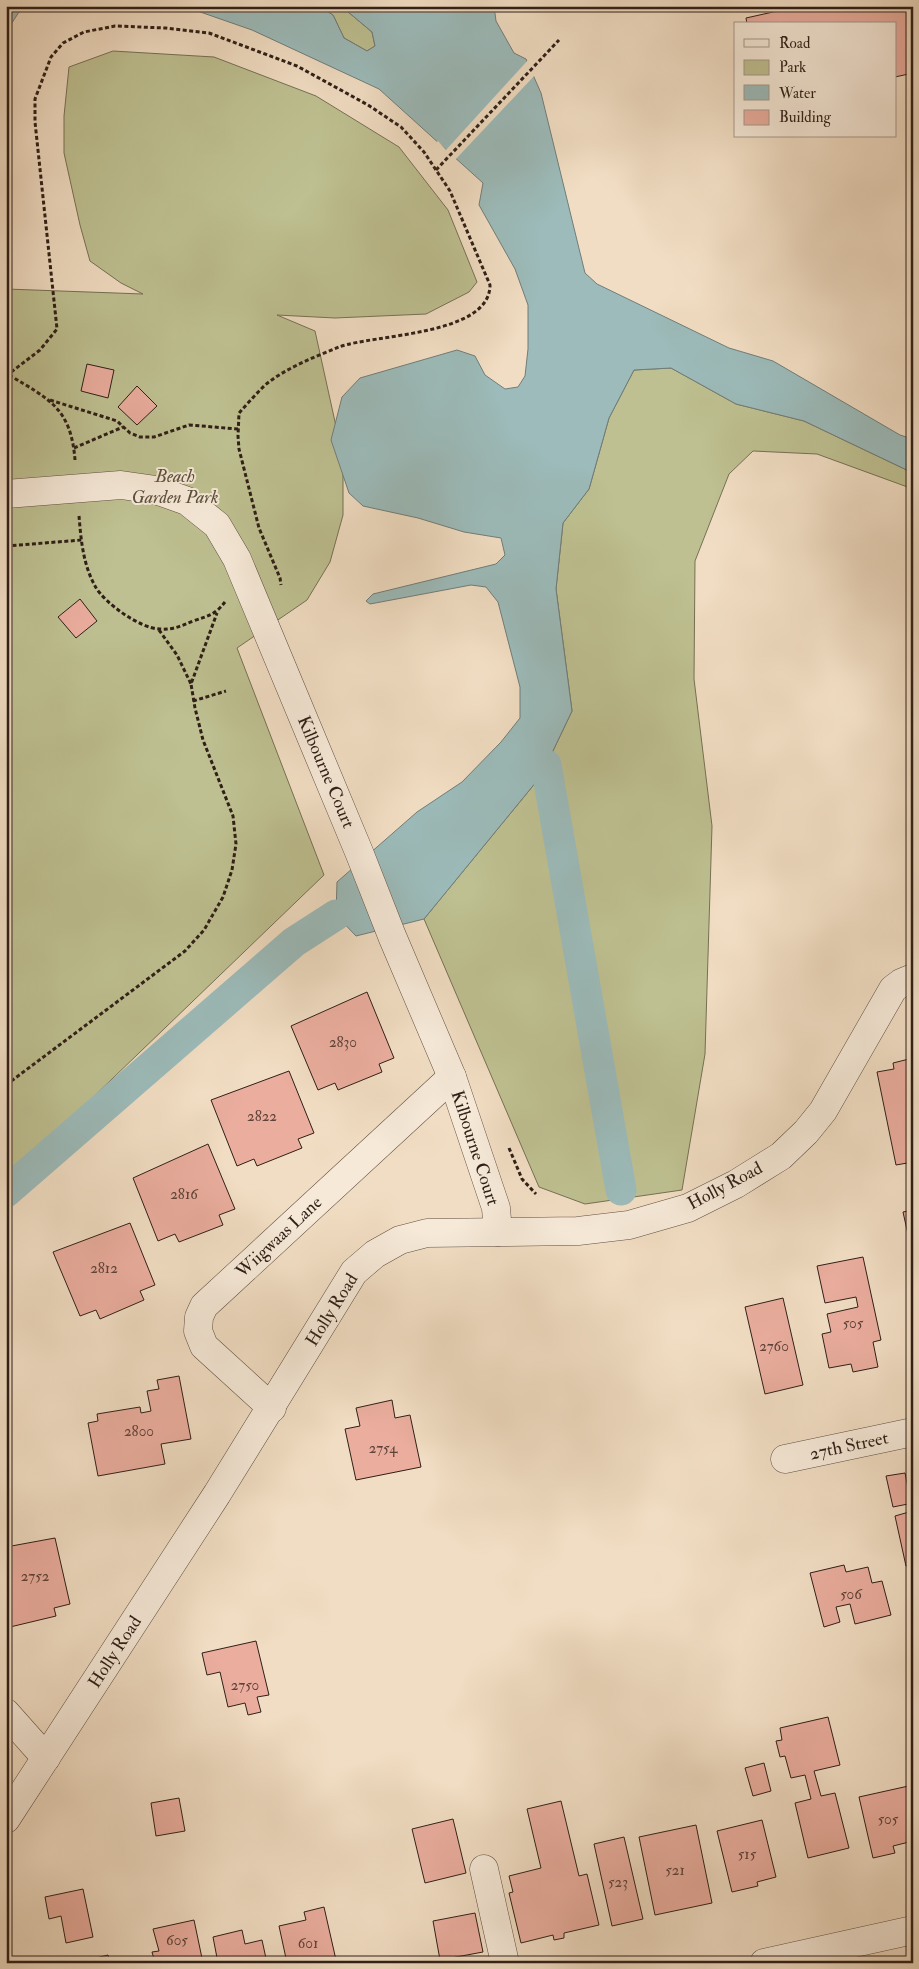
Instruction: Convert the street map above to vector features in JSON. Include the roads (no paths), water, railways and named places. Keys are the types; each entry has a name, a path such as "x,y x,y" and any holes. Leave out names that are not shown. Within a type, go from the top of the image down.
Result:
{"street":[{"name":"Kilbourne Court","path":"6,494 121,485 156,490 187,501 217,525 242,570 452,1077 496,1208 498,1232"},
{"name":"Holly Road","path":"6,1819 272,1408 354,1272 375,1254 400,1240 427,1233 578,1231 629,1224 688,1208 736,1184 781,1156 806,1132 823,1111 893,989 913,978"},
{"name":"Wiigwaas Lane","path":"272,1408 204,1346 198,1331 199,1316 204,1306 452,1077"},
{"name":"27th Street","path":"786,1459 913,1432"},
{"path":"6,1713 46,1758"},
{"path":"6,1742 24,1746 46,1758"},
{"path":"484,1869 506,1963"},
{"path":"764,1963 913,1930"}],"water":[{"path":"6,6 41,6 19,12 6,32"},
{"path":"183,6 318,6 333,15 344,38 367,51 375,46 372,32 341,6 494,6 496,21 514,53 526,59 541,93 585,273 597,284 729,348 773,361 900,435 913,439 913,473 804,421 736,404 671,368 634,370 609,418 589,489 563,523 556,589 572,711 541,776 424,919 356,936 336,915 337,882 417,812 462,782 501,742 520,718 520,687 498,602 486,587 471,585 370,604 366,601 373,594 496,564 505,555 501,538 464,532 418,518 363,506 349,493 331,440 342,397 360,378 457,350 475,356 485,375 505,389 518,387 525,376 528,349 528,305 515,269 479,205 483,183 379,89 252,30"}],"waterway":[{"path":"546,765 621,1190"},
{"path":"6,1192 294,942 336,915"}],"park label":[{"name":"Beach Garden Park","path":"175,486"}]}
